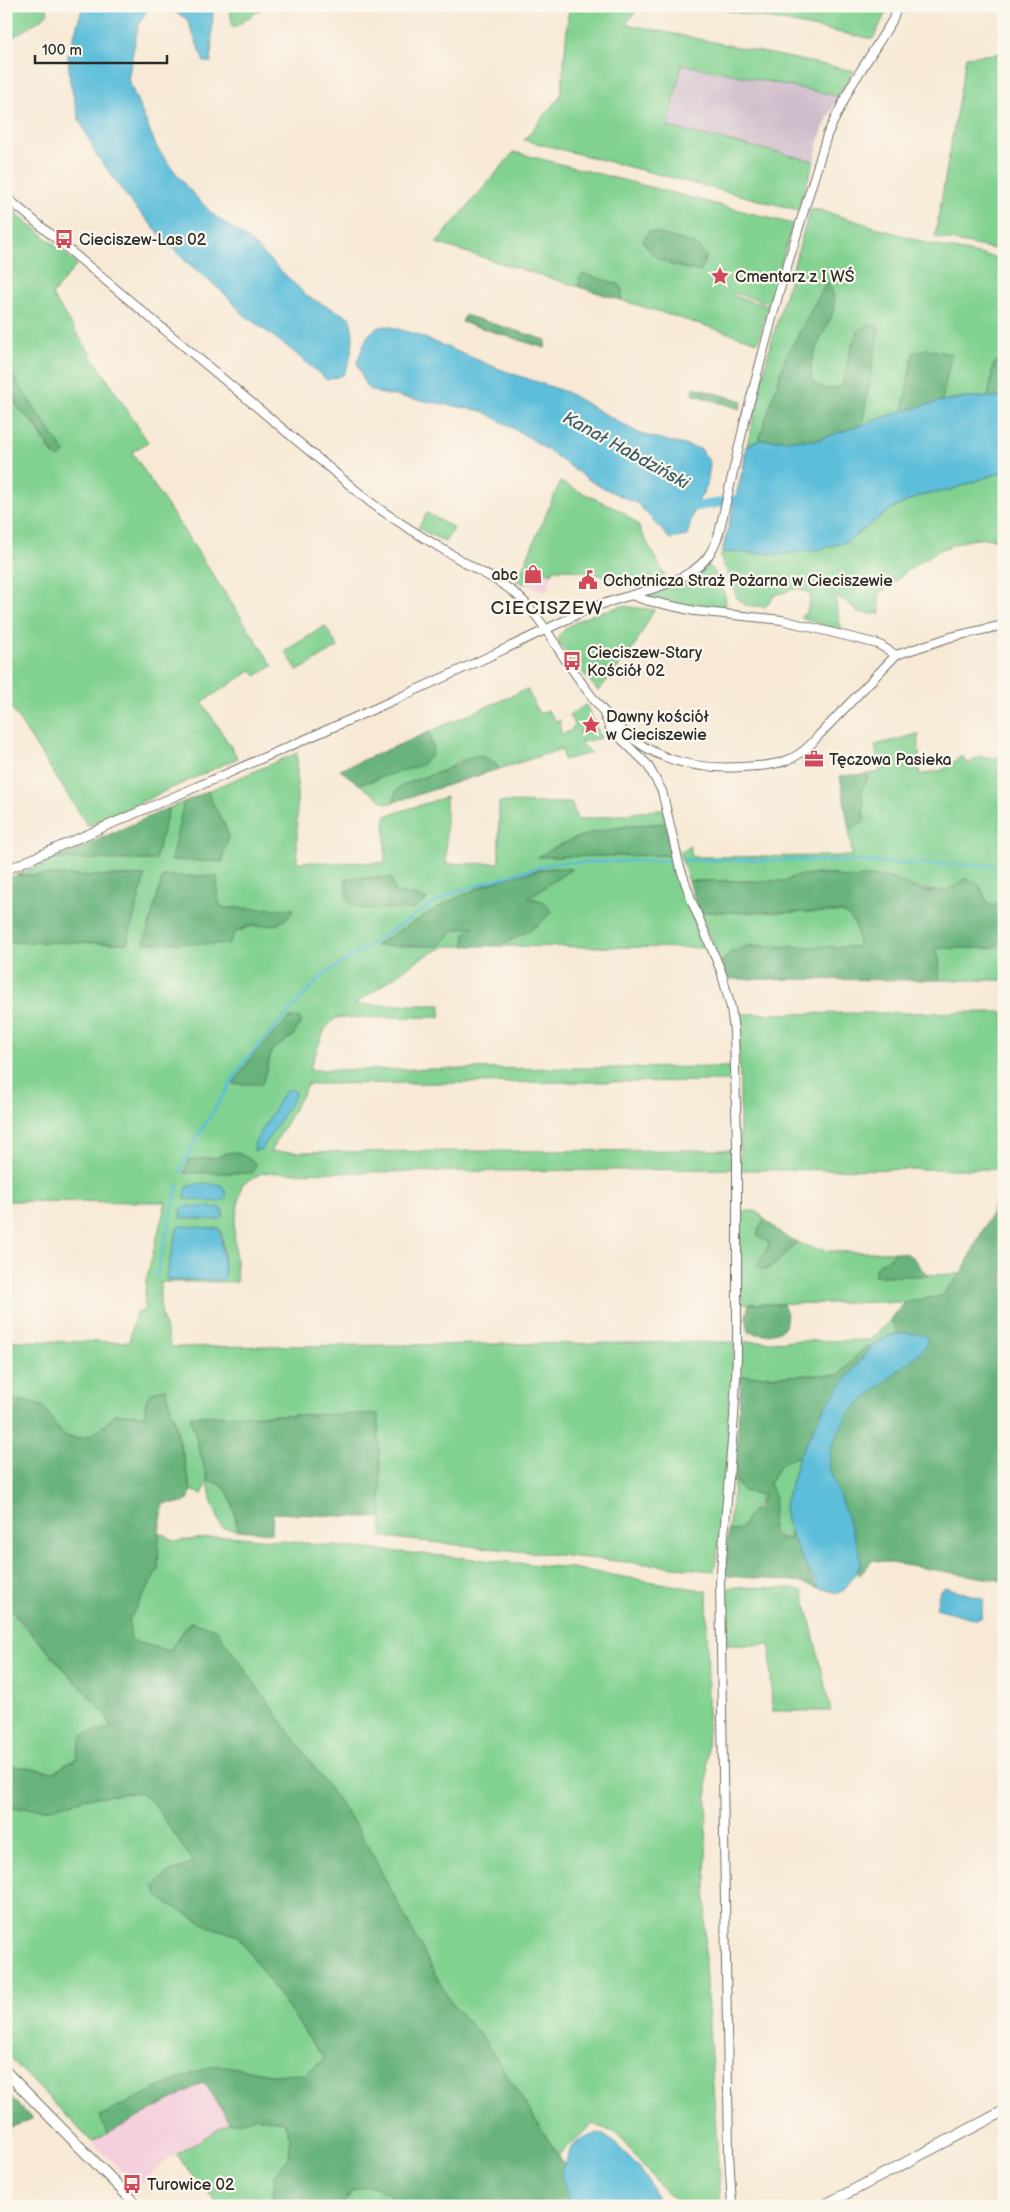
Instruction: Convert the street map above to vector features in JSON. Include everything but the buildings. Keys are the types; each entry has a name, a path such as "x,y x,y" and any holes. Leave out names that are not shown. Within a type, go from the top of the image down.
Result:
{"street":[{"path":"6,870 546,631 582,612 677,579 696,569 710,556 719,533 778,296 827,135 851,86 892,21 898,7 907,8 914,6"},
{"path":"6,197 370,502 394,519 513,592 530,608 602,710 615,724 641,744 679,763 710,767 772,764 789,760 808,749 896,656 951,637 1004,625"},
{"path":"631,595 645,600 696,611 782,620 878,644 896,656"},
{"path":"602,710 610,728 646,764 662,791 682,874 721,971 734,1031 737,1145 737,1355 734,1417 720,1583 729,2153 732,2206"},
{"path":"6,2072 138,2206"},
{"path":"823,2206 1004,2111"}],"shaded area":[{"path":"682,64 838,96 822,131 814,161 668,127"},
{"path":"529,566 552,574 547,592 524,584"},
{"path":"204,2082 230,2122 164,2162 138,2187 92,2142"}],"green space":[{"path":"6,6 46,6 48,13 6,42"},
{"path":"229,6 266,6 233,28"},
{"path":"569,6 640,6 626,24 854,71 838,96 682,64 668,127 814,161 798,210 524,140 561,95"},
{"path":"705,6 889,6 873,39"},
{"path":"1004,53 1004,74 999,102 1004,103 1004,251 935,237 966,57"},
{"path":"514,152 793,224 769,303 733,293 733,296 768,306 758,342 621,300 622,289 579,282 579,287 436,243","holes":["644,240 695,244 706,255 701,272 684,269 660,259 653,254"]},
{"path":"6,204 77,264 52,295 148,442 132,452 273,666 256,676 252,670 202,702 238,758 88,826 6,700 6,390 20,410 34,424 53,455 65,453 6,366"},
{"path":"810,210 820,210 933,245 1004,259 1004,350 993,366 988,398 959,398 942,401 951,354 927,349 913,354 903,411 862,425 879,328 860,328 855,337 842,385 831,389 820,387 813,380 811,371 812,361 815,349 834,308 786,357 759,440 747,446 769,350"},
{"path":"648,232 695,244 706,255 701,272 668,263 653,254 643,240"},
{"path":"584,274 619,284 622,289 621,300 579,287 580,277"},
{"path":"827,281 833,293 834,307 832,316 812,361 811,371 813,380 821,387 827,389 842,385 850,351 857,335 869,324 879,328 862,425 817,440 759,440 786,357"},
{"path":"465,315 546,340 545,348 462,322"},
{"path":"927,349 951,354 942,401 903,411 913,353"},
{"path":"1004,350 1004,398 988,398 993,366"},
{"path":"6,366 65,453 59,458 54,455 35,424 20,410 6,390"},
{"path":"694,387 742,401 740,409 692,394"},
{"path":"1004,471 1004,540 968,540 936,552 921,561 879,594 880,614 858,613 845,600 835,598 841,631 800,617 807,612 811,595 798,588 775,595 765,607 745,605 737,598 721,558 722,552 779,554 818,550 848,541 891,509 919,496 950,490"},
{"path":"560,482 623,512 637,524 665,576 648,583 566,569 554,569 552,574 529,566 524,584 517,581"},
{"path":"427,513 454,528 445,542 418,528"},
{"path":"709,566 713,569 723,589 726,605 723,609 711,610 647,598 646,595 679,583"},
{"path":"623,606 654,610 631,652 598,691 557,641 561,634 575,622 606,610"},
{"path":"325,626 338,647 298,671 285,651"},
{"path":"527,689 539,714 548,710 556,722 560,720 561,735 570,731 575,725 569,715 586,705 596,726 579,732 580,735 597,728 601,738 581,742 591,753 563,760 562,749 499,769 494,762 460,760 445,770 405,784 396,791 394,802 387,804 359,784 376,780 433,748 429,732"},
{"path":"429,732 433,753 422,765 359,784 340,770"},
{"path":"918,734 920,775 942,770 962,756 968,764 982,755 985,758 1004,758 1004,897 994,906 989,905 980,886 964,879 956,886 947,890 937,891 917,888 883,877 853,879 824,874 802,875 786,881 689,881 679,852 690,846 692,857 852,856 849,830 858,827 864,820 862,788 867,780 867,774 880,772 875,745"},
{"path":"297,753 297,862 385,863 385,816 446,797 446,864 499,863 499,802 572,803 577,820 664,809 666,823 616,828 584,835 539,857 672,855 691,910 709,948 501,946 538,925 537,899 527,898 571,869 547,869 522,873 469,892 419,918 376,945 439,946 455,930 476,926 464,941 465,946 446,946 421,958 354,1005 441,1005 440,1017 336,1018 325,1029 309,1070 732,1067 733,1081 308,1084 270,1152 733,1150 733,1169 262,1173 242,1184 234,1227 237,1282 161,1282 160,1299 162,1315 171,1347 734,1342 726,1486 714,1571 382,1537 377,1414 190,1416 208,1481 219,1483 224,1487 232,1505 238,1530 222,1528 212,1503 208,1482 202,1494 191,1490 174,1416 145,1403 146,1415 115,1414 105,1425 92,1434 77,1438 69,1437 62,1433 41,1406 6,1399 6,1341 129,1342 136,1312 144,1311 146,1280 166,1202 6,1201 6,942 127,943 144,876 17,875 54,859 155,860 169,808 184,802 171,860 223,861 228,835 208,791","holes":["163,876 216,881 218,901 222,908 293,909 279,924 248,927 235,933 145,943","346,878 391,878 395,893 418,896 427,900 345,888","289,1018 300,1018 293,1036 272,1050 264,1077 234,1084 253,1055","223,1210 223,1216 181,1218 180,1212","178,1227 222,1234 225,1278 166,1278"]},
{"path":"479,755 494,762 499,769 394,802 396,791 401,787"},
{"path":"867,774 867,780 862,788 864,820 858,827 849,830 840,776"},
{"path":"208,791 228,835 223,862 171,860 184,802"},
{"path":"169,808 155,860 54,859"},
{"path":"666,823 672,855 538,857 570,840 600,831"},
{"path":"550,868 572,869 528,898 543,901 552,912 538,925 501,946 465,946 465,934 475,926 455,930 439,946 375,946 424,915 485,885"},
{"path":"822,874 849,878 884,877 930,892 943,891 955,886 964,879 970,879 977,884 989,905 994,906 1004,897 1004,937 998,946 990,948 936,948 939,959 939,980 728,979 721,963 730,953 747,946 858,947 856,927 851,918 842,912 699,912 689,881 786,881 795,876"},
{"path":"17,875 145,876 127,943 6,942 6,887 10,877"},
{"path":"163,876 217,876 218,900 222,908 294,909 281,922 273,925 250,926 242,929 234,934 229,944 144,943"},
{"path":"346,878 391,878 395,893 418,896 427,900 413,909 360,909 352,905 347,899"},
{"path":"699,912 842,912 851,918 853,922 858,947 747,946 725,958 721,963"},
{"path":"1004,937 1004,980 939,980 939,959 935,948 990,948"},
{"path":"1004,1012 1004,1169 740,1170 738,1014"},
{"path":"289,1018 300,1018 301,1022 293,1036 272,1050 262,1084 233,1084 253,1055"},
{"path":"236,1152 256,1164 253,1173 184,1173 189,1160 218,1157 226,1153"},
{"path":"1004,1171 1004,1581 873,1560 860,1575 856,1572 860,1566 829,1468 831,1447 848,1413 924,1349 928,1341 925,1335 898,1334 891,1319 905,1302 941,1296 961,1274 992,1212"},
{"path":"739,1211 757,1211 764,1219 758,1230 769,1243 757,1264 766,1270 786,1254 797,1242 832,1251 894,1252 887,1261 879,1264 875,1276 961,1274 941,1296 905,1302 742,1304"},
{"path":"764,1219 786,1237 797,1242 775,1264 765,1269 759,1269 757,1264 769,1243 758,1237 758,1231"},
{"path":"894,1252 907,1254 912,1257 929,1276 875,1276 875,1268 890,1258"},
{"path":"749,1304 783,1304 787,1314 785,1327 782,1330 768,1334 749,1332 746,1316"},
{"path":"891,1319 898,1334 888,1336 871,1347 866,1346 839,1375 741,1376 742,1342 870,1340"},
{"path":"866,1346 871,1347 824,1408 799,1457 784,1463 777,1470 769,1484 775,1499 772,1525 775,1537 789,1539 790,1534 814,1583 819,1588 794,1581 728,1576 725,1574 728,1531 743,1526 753,1511 758,1508 763,1495 743,1491 735,1478 741,1376 839,1375"},
{"path":"166,1389 191,1490 188,1500 183,1503 164,1503 159,1532 158,1570 129,1620 131,1641 169,1651 190,1622 216,1629 359,1830 449,2000 485,2041 573,2179 579,2206 394,2206 396,2201 383,2191 377,2188 366,2187 352,2192 341,2206 272,2206 275,2175 290,2154 290,2137 284,2122 256,2117 240,2122 230,2122 204,2082 107,2134 100,2116 162,2086 212,2066 225,2066 276,2075 305,2074 325,2058 315,2047 238,1936 208,1926 159,1898 154,1886 166,1874 194,1863 153,1803 138,1792 87,1798 51,1809 6,1808 6,1765 54,1772 76,1759 80,1742 85,1734 111,1728 107,1716 6,1604 6,1399 41,1406 62,1433 69,1437 77,1438 92,1434 105,1425 115,1414 146,1415 148,1396"},
{"path":"378,1414 382,1518 273,1513 272,1533 238,1530 232,1505 224,1487 216,1482 208,1481 190,1416"},
{"path":"799,1457 784,1508 790,1534 789,1539 778,1537 772,1530 769,1484 781,1463 788,1458"},
{"path":"735,1478 739,1486 763,1494 743,1527 735,1531 728,1531"},
{"path":"159,1532 175,1541 228,1536 571,1568 707,1591 708,1704 705,1964 721,2206 682,2206 657,2182 616,2133 593,2124 558,2155 485,2041 449,2000 359,1830 190,1622 169,1651 131,1641 129,1620 158,1570"},
{"path":"731,1587 793,1588 803,1591 831,1711 772,1711 770,1645 727,1645 725,1591"},
{"path":"6,1606 107,1716 111,1728 80,1740 76,1759 53,1772 6,1765"},
{"path":"138,1792 153,1803 194,1863 166,1874 154,1886 208,1926 238,1936 315,2047 325,2058 305,2074 276,2075 212,2066 162,2086 101,2116 107,2134 92,2142 6,2054 6,1808 51,1809 87,1798"},
{"path":"10,2096 32,2119 6,2129 6,2097"},
{"path":"256,2117 284,2122 290,2137 290,2154 276,2175 272,2206 217,2206 218,2204 176,2155 230,2122 240,2122"},
{"path":"367,2186 383,2189 397,2202 394,2206 341,2206 355,2190"}],"water":[{"path":"83,6 149,6 138,26 128,79 157,148 185,185 212,214 249,240 308,297 349,317 353,338 351,354 343,375 327,380 289,348 243,314 224,293 184,260 132,204 96,154 79,119 70,82 68,55"},
{"path":"165,6 213,6 211,62 204,62 187,19"},
{"path":"387,326 415,334 502,370 566,392 640,434 701,449 710,463 707,486 695,507 687,536 670,539 638,504 595,484 530,438 483,411 378,393 366,387 357,362 364,343 370,334 380,327"},
{"path":"978,397 1004,398 1004,471 950,490 919,496 891,509 848,541 818,550 779,554 722,552 744,464 746,446 759,440 817,440 903,411 942,401"},
{"path":"292,1089 295,1092 294,1097 262,1149 254,1151 255,1142 285,1091"},
{"path":"201,1183 221,1185 226,1191 226,1199 218,1202 185,1199 187,1187"},
{"path":"186,1206 221,1208 223,1216 218,1220 181,1218 181,1209"},
{"path":"178,1227 220,1229 225,1278 221,1280 167,1280 166,1276"},
{"path":"906,1333 925,1335 928,1341 924,1349 848,1413 831,1447 829,1468 860,1553 860,1566 844,1590 838,1593 819,1588 799,1553 786,1521 784,1508 799,1457 824,1408 871,1347 888,1336"},
{"path":"945,1587 984,1599 981,1618 976,1619 936,1608 940,1590"},
{"path":"601,2133 628,2155 644,2174 655,2195 658,2206 570,2206 561,2171 571,2149 577,2141 590,2135"}],"waterway":[{"name":"Kanał Habdziński","path":"685,502 695,507 745,498"},
{"path":"181,1172 196,1139 246,1059 322,976 435,902 460,890 553,863 672,860"},
{"path":"683,860 796,860 1004,866"},
{"path":"156,1277 178,1185"}],"place":[{"name":"Cieciszew-Las 02","path":"64,239"},
{"name":"Cmentarz z I WŚ","path":"720,276"},
{"name":"abc","path":"533,574"},
{"name":"Ochotnicza Straż Pożarna w Cieciszewie","path":"588,580"},
{"name":"Cieciszew-Stary Kościół 02","path":"572,661"},
{"name":"Dawny kościół w Cieciszewie","path":"591,725"},
{"name":"Tęczowa Pasieka","path":"814,759"},
{"name":"Turowice 02","path":"132,2184"}],"district":[{"name":"CIECISZEW","path":"547,607"}]}
